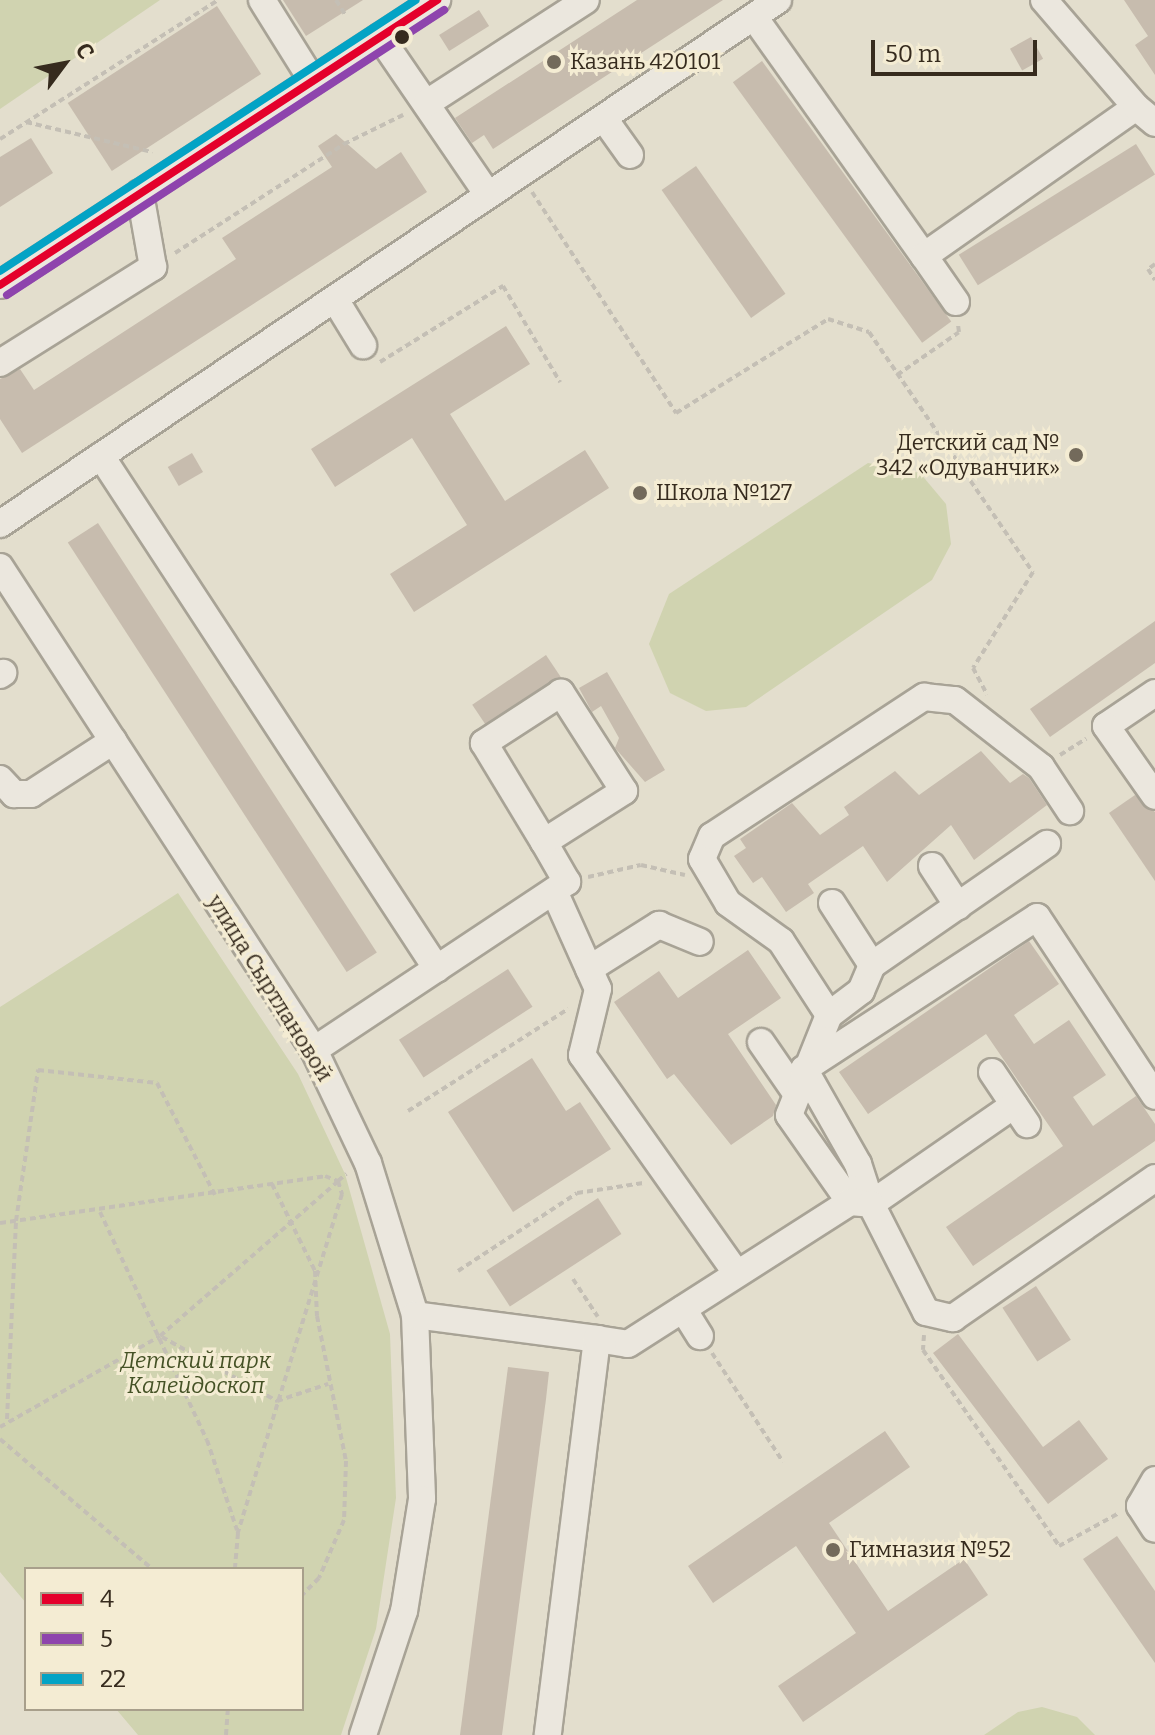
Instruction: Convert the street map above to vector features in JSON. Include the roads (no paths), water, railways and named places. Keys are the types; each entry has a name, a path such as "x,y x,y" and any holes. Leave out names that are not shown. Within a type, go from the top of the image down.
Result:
{"street":[{"path":"262,0 312,80"},
{"path":"0,285 437,0"},
{"path":"427,103 586,0"},
{"path":"0,524 336,301 488,195 522,177 778,0"},
{"path":"924,256 1145,115 1044,0"},
{"path":"754,17 956,302"},
{"path":"380,37 488,195"},
{"path":"605,120 630,155"},
{"path":"0,363 153,267 140,193"},
{"path":"336,301 363,345"},
{"path":"101,456 437,969"},
{"name":"улица Сыртлановой","path":"0,567 314,1050 368,1163 415,1315 422,1499 404,1611 363,1735"},
{"path":"544,842 624,791 561,693 484,743 544,842 593,979 582,1055 737,1274"},
{"path":"1155,693 1106,726 1155,796"},
{"path":"829,1015 781,941 728,903 702,859 712,836 924,697 955,700 1041,767 1070,811"},
{"path":"0,779 14,794 31,794 113,741"},
{"path":"1047,844 872,965 861,991 829,1015 800,1081 789,1115 860,1203 926,1312 953,1318 1155,1178"},
{"path":"932,866 958,906"},
{"path":"314,1050 560,887"},
{"path":"832,903 872,965"},
{"path":"800,1081 1037,917 1155,1096"},
{"path":"593,979 659,925 700,942"},
{"path":"761,1042 800,1081 858,1164 860,1203"},
{"path":"415,1315 628,1344 737,1274 1020,1115 992,1072"},
{"path":"683,1309 700,1336"},
{"path":"548,1735 597,1339"},
{"path":"1155,1480 1140,1506 1155,1529"}],"place":[{"name":"Казань 420101","path":"554,62"},
{"name":"Детский сад № 342 «Одуванчик»","path":"1076,455"},
{"name":"Школа №127","path":"640,493"},
{"name":"Гимназия №52","path":"833,1550"}],"park label":[{"name":"Детский парк Калейдоскоп","path":"196,1372"}]}
